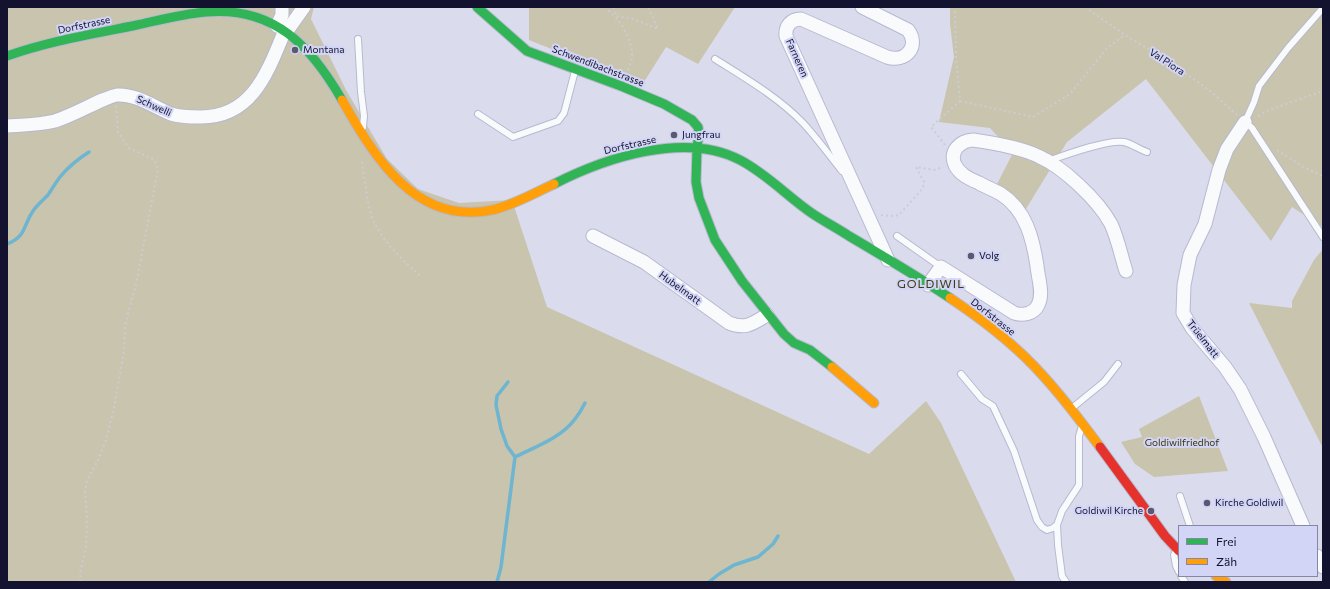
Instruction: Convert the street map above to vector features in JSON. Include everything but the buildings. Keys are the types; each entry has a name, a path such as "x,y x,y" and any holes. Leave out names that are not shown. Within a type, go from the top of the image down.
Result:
{"street":[{"path":"282,7 283,29"},
{"path":"283,29 304,7"},
{"name":"Schwendibachstrasse","path":"477,7 527,51 621,86 664,104 692,120 699,130 697,148"},
{"name":"Farneren","path":"862,7 908,30 912,37 912,42 910,50 906,55 896,59 887,57 801,19 792,21 786,32 788,41 888,260"},
{"name":"Dorfstrasse","path":"7,56 40,45 203,12 228,12 255,16 283,29 306,48 322,68 364,138 386,168 416,195 425,201 447,210 470,213 493,210 503,207 573,174 621,156 658,149 697,148 728,155 740,160 754,168 814,214 928,284 967,310 1007,341 1039,371 1072,408 1165,536 1178,550"},
{"name":"Schwelli","path":"7,126 55,121 116,95 134,96 158,109 175,115 206,117 232,111 242,104 256,90 272,62 283,29"},
{"name":"Trüelmatt","path":"1245,122 1224,156 1205,224 1190,255 1184,285 1183,313 1192,328 1225,367 1240,390 1264,437 1303,525"},
{"path":"928,284 941,267 1019,315 1033,311 1038,305 1040,294 1034,249 1031,237 1023,219 1008,199 966,176 957,168 954,160 956,150 960,144 973,140 1020,149 1038,155 1075,182 1091,196 1104,213 1115,233 1126,271"},
{"path":"697,148 697,186 699,198 715,240 726,258 767,315 784,334 794,343 810,350 843,375 874,403"},
{"name":"Hubelmatt","path":"593,236 644,262 729,323 747,326 767,315"},
{"path":"1318,558 1323,567"}],"lane":[{"path":"1323,8 1288,48 1259,86 1245,122 1252,128 1323,236"},
{"path":"358,39 364,116 364,138"},
{"path":"715,59 748,79 798,119 852,180"},
{"path":"478,114 513,136 558,120 564,113 575,69"},
{"path":"1048,161 1088,148 1118,142 1130,144 1147,152"},
{"path":"897,236 941,267"},
{"path":"1072,408 1104,382 1118,364"},
{"path":"961,374 982,399 993,406 1014,451 1037,520 1042,527 1047,530 1053,528 1057,524"},
{"path":"1066,582 1062,576 1057,524 1062,511 1079,485 1079,436 1083,423"},
{"path":"1180,496 1190,525"},
{"path":"1178,550 1174,555 1178,570"}],"path":[{"path":"605,7 616,16 633,19 658,29 648,7"},
{"path":"614,7 616,16 629,38 632,57 621,86"},
{"path":"955,7 956,58 960,101"},
{"name":"Val Piora","path":"1085,7 1125,35 1167,60 1209,90 1245,122"},
{"path":"960,101 1033,117 1070,94 1107,48 1125,35"},
{"path":"1245,122 1269,110 1323,90"},
{"path":"81,582 80,574 86,547 87,518 85,491 87,481 106,440 114,408 124,351 125,325 136,284 158,169 153,159 129,148 118,132 115,102 116,95"},
{"path":"866,211 891,216 899,215 924,186 924,182 916,168 934,170 954,160 931,128 960,101"},
{"path":"364,138 362,158 371,215 388,243 420,276"},
{"path":"1260,142 1272,147 1306,168 1323,176"}],"green space":[{"path":"7,7 314,7 311,19 346,90 387,159 418,189 459,203 512,200 547,307 869,454 926,401 941,423 1016,582 7,582"},
{"path":"529,7 735,7 698,64 666,47 642,85 529,40"},
{"path":"950,7 1323,7 1323,227 1292,207 1271,241 1146,79 1067,142 1024,212 997,184 1013,153 990,128 939,122 954,57 950,24"},
{"path":"1323,249 1323,448 1249,303 1292,308 1292,301 1314,260"},
{"name":"Goldiwilfriedhof","path":"1199,396 1228,471 1154,477 1135,464 1121,442 1142,437 1139,429"}],"waterway":[{"path":"7,244 21,234 33,211 48,195 63,173 73,163 89,152"},
{"path":"497,582 501,567 515,457 507,446 501,429 496,405 497,396 508,382"},
{"path":"515,457 563,432 575,419 585,403"},
{"path":"709,582 734,565 758,557 773,544 778,536"}],"traffic: fast":[{"path":"477,7 527,51 621,86 664,104 692,120 698,127 699,133 696,182 699,198 715,240 742,281 784,334 794,343 810,350 832,367"},
{"path":"7,56 55,42 180,16 206,12 230,12 252,16 271,23 288,34 303,47 317,63 330,80 342,100"},
{"path":"554,184 597,165 646,151 670,148 695,148 718,152 740,160 750,166 813,214 950,298"}],"traffic: slow":[{"path":"342,100 368,143 383,164 400,182 419,197 441,207 465,212 492,210 516,202 554,184"},
{"path":"950,298 972,313 1015,347 1060,395 1100,447"},
{"path":"832,367 874,403"},
{"path":"1218,577 1226,582"}],"traffic: jam":[{"path":"1100,447 1165,536 1178,550"}],"place":[{"name":"Montana","path":"295,50"},
{"name":"Jungfrau","path":"674,135"},
{"name":"Volg","path":"971,256"},
{"name":"Kirche Goldiwil","path":"1207,503"},
{"name":"Goldiwil Kirche","path":"1151,511"}],"district":[{"name":"GOLDIWIL","path":"931,284"}]}
